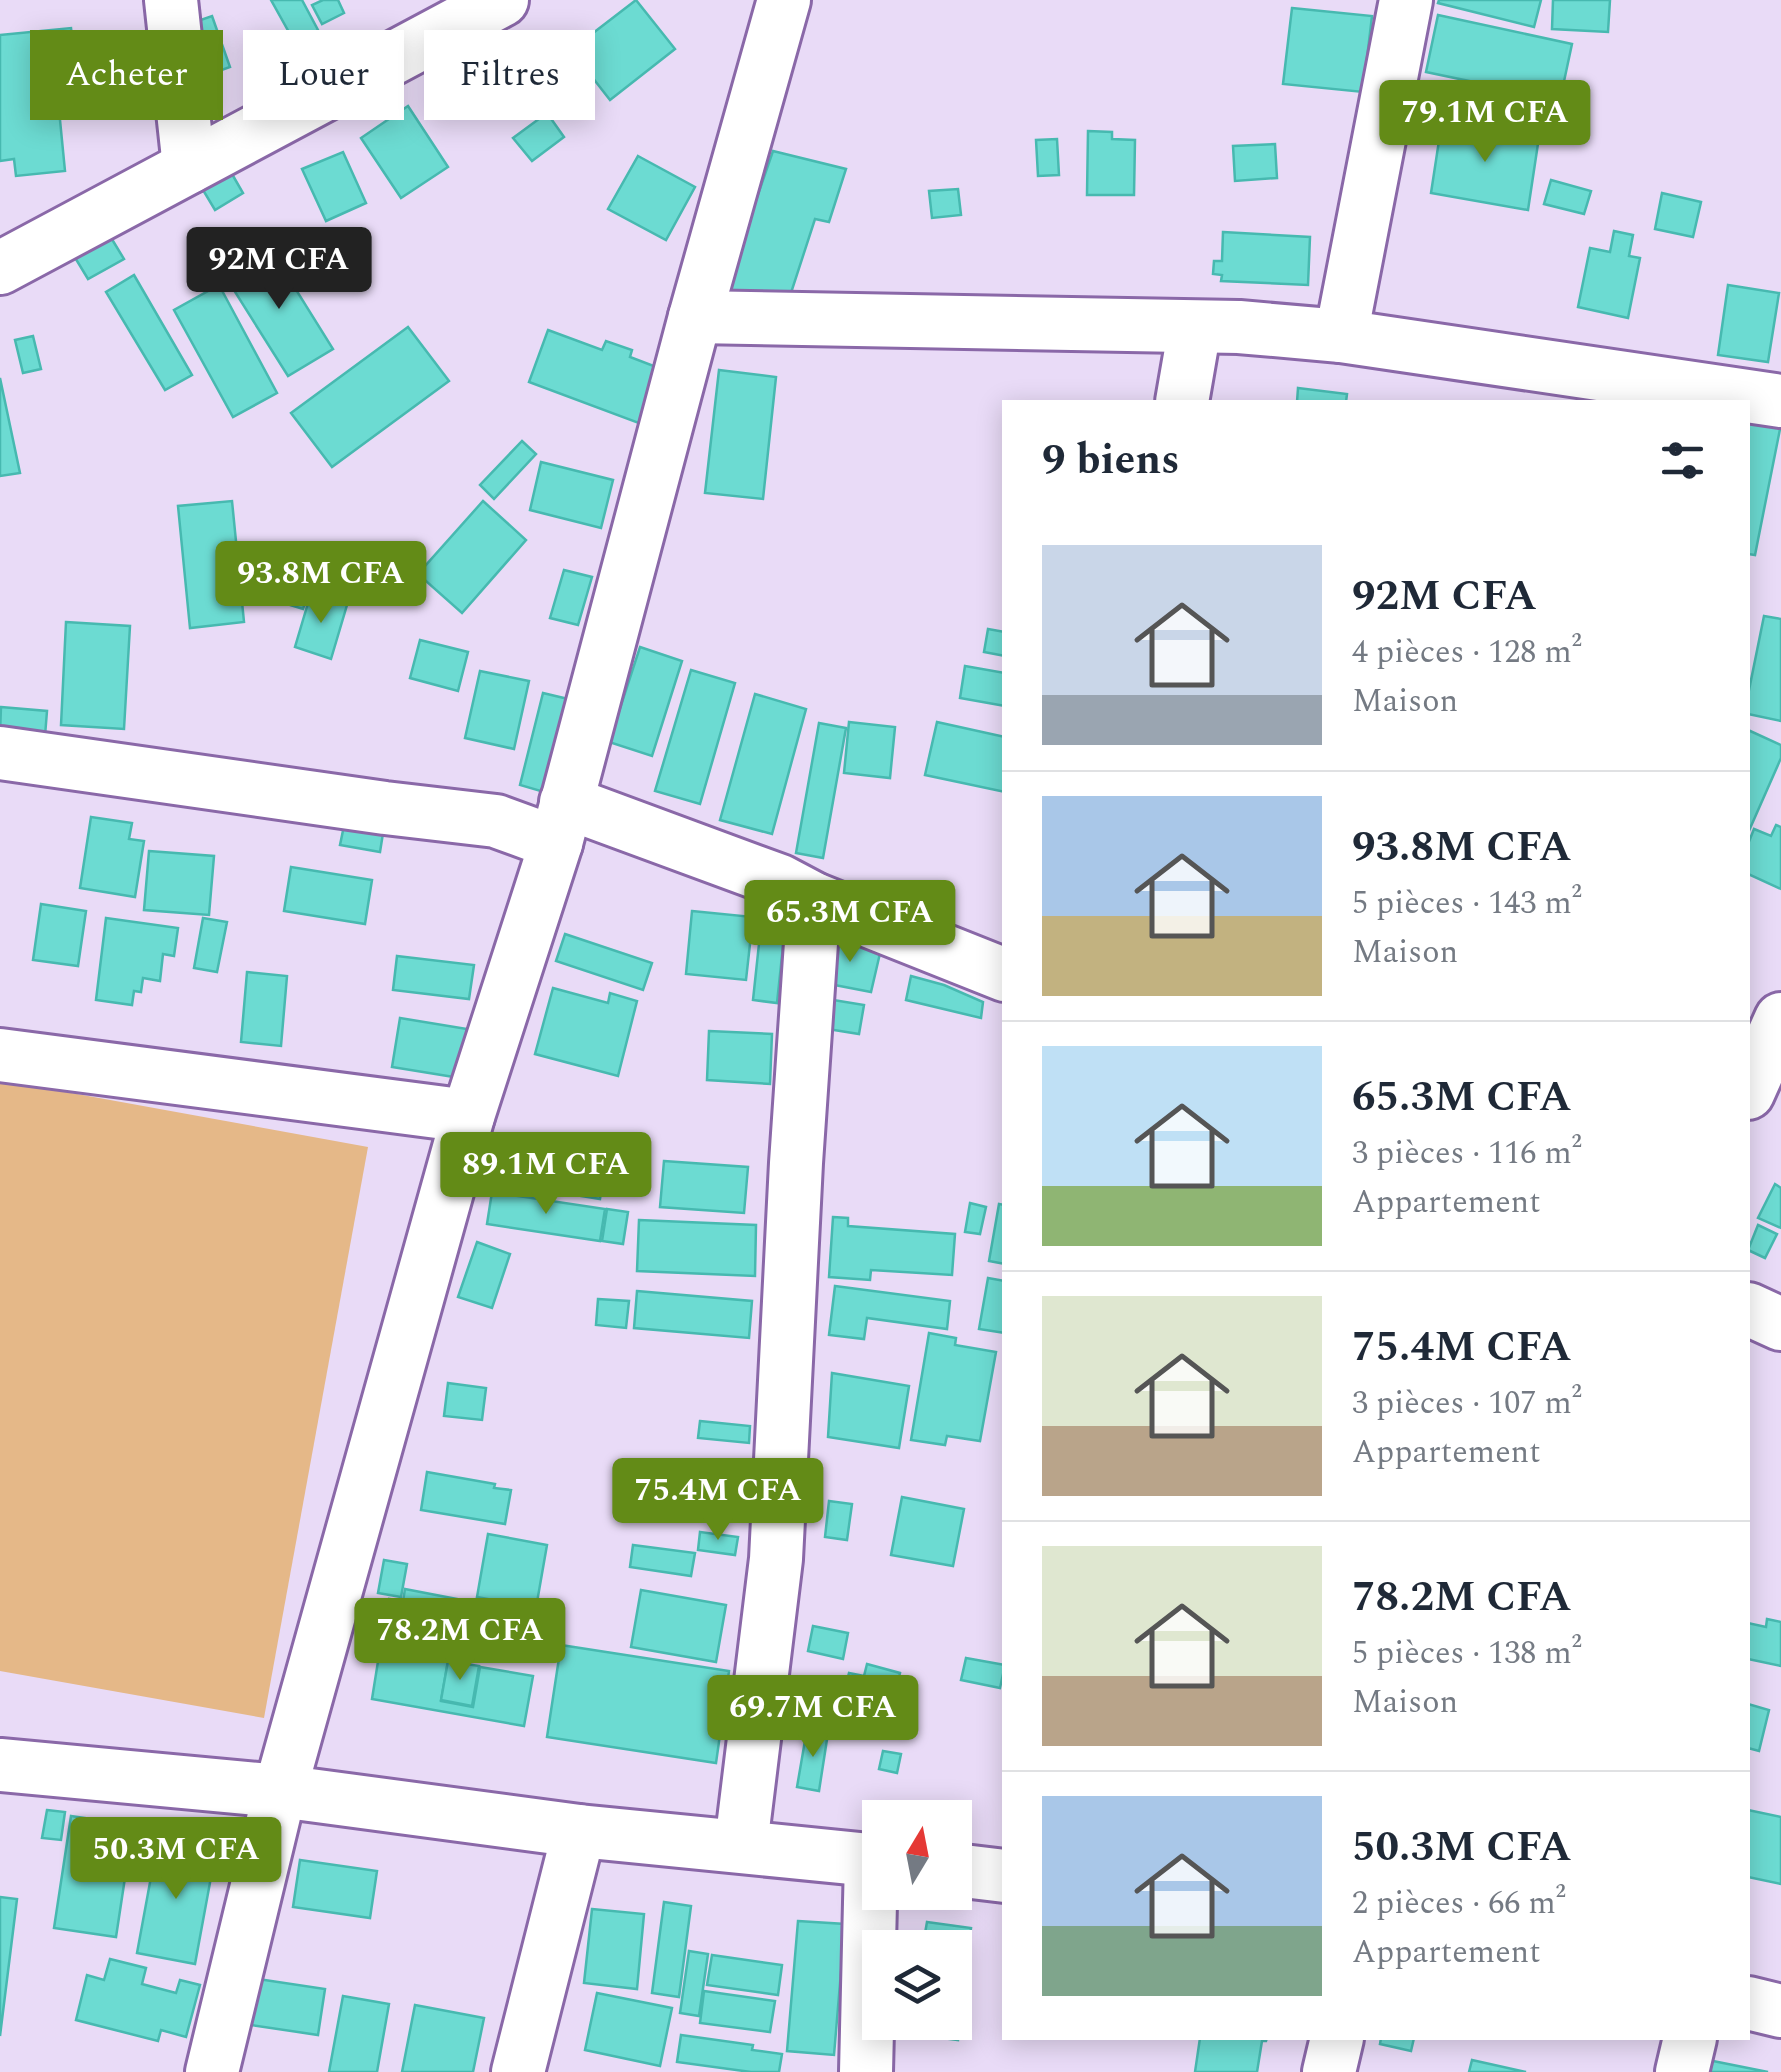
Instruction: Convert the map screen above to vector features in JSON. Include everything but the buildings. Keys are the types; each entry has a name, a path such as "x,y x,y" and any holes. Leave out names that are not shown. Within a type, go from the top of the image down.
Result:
{"street":[{"path":"170,0 189,167"},
{"path":"0,268 502,0"},
{"path":"212,2072 280,1791 468,1116 561,823 784,0"},
{"path":"1341,336 1406,0"},
{"path":"695,317 1239,326 1341,336 1617,391 1781,402"},
{"path":"1182,400 1195,328"},
{"path":"0,753 385,808 561,823 780,882 1002,974"},
{"path":"741,1845 776,1558 814,899"},
{"path":"1750,1089 1781,1019"},
{"path":"0,1055 468,1116"},
{"path":"1750,1310 1781,1324"},
{"path":"0,1765 280,1791 579,1831 862,1859"},
{"path":"518,2072 579,1831"},
{"path":"972,1872 1002,1876"},
{"path":"866,2072 873,1910"},
{"path":"1750,2003 1781,2010"},
{"path":"1328,2072 1336,2040"},
{"path":"1682,2072 1690,2040"}],"shaded area":[{"path":"0,1080 368,1147 264,1718 0,1671"}]}
